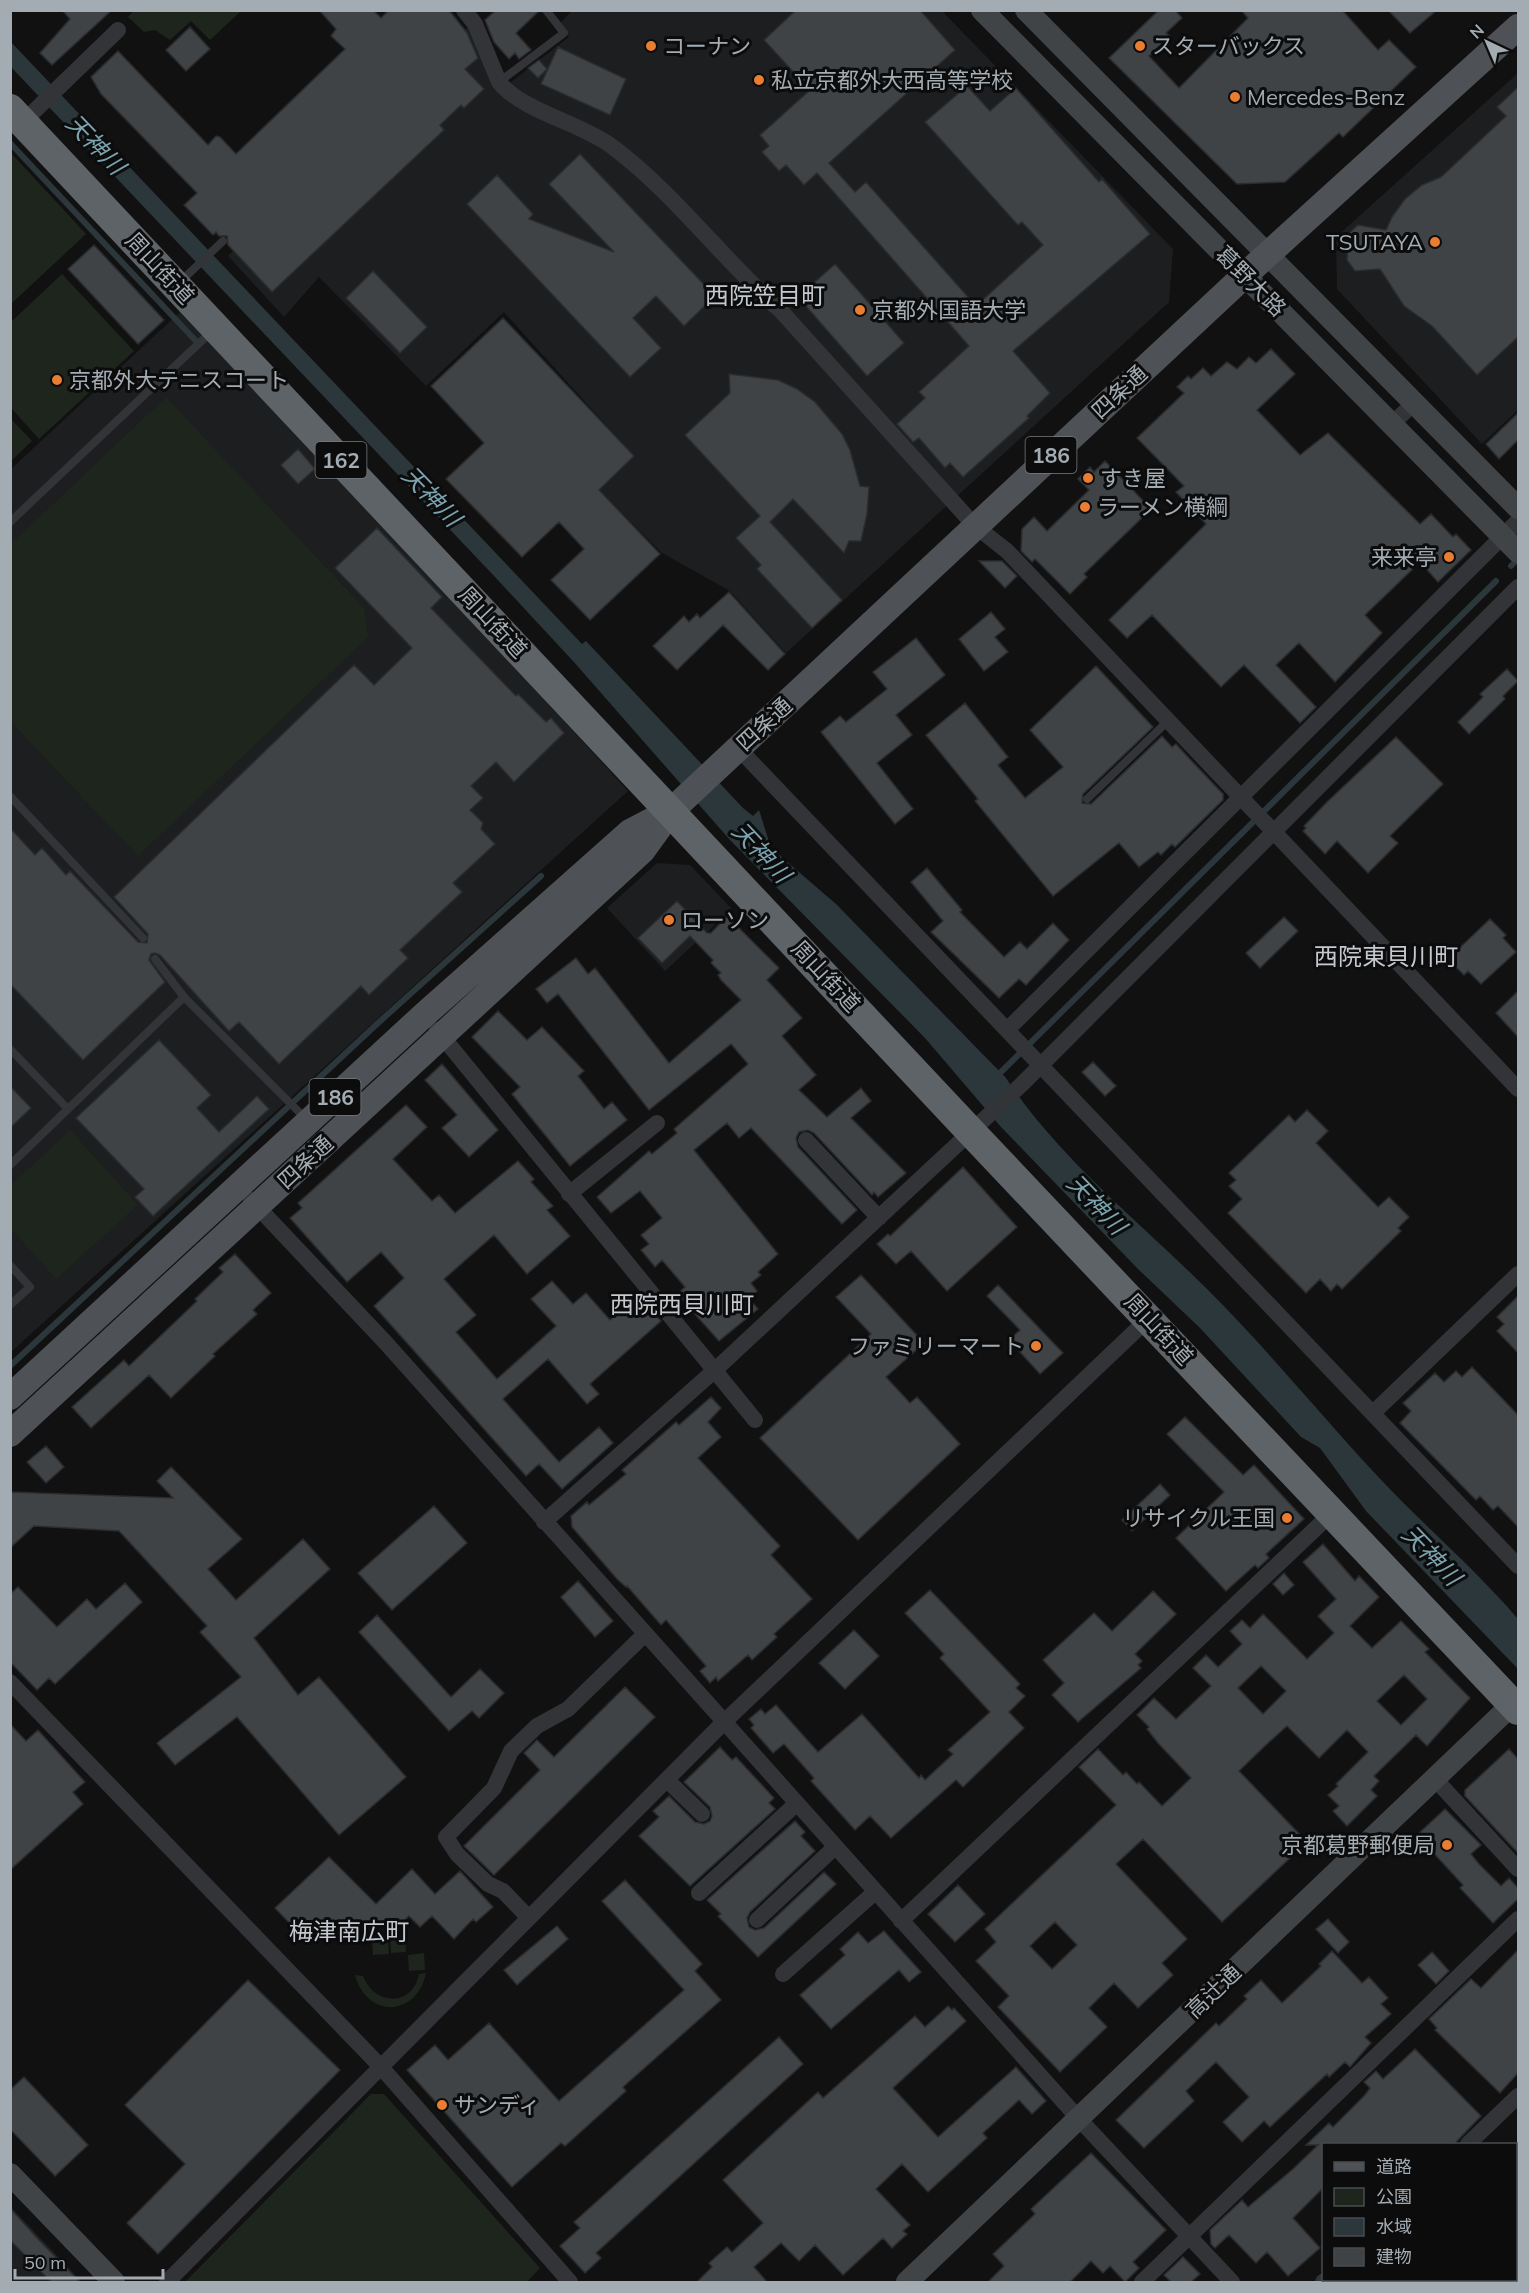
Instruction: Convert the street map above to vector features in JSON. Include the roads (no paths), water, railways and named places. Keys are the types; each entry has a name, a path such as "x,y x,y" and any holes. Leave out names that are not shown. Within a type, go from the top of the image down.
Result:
{"highway":[{"name":"周山街道","path":"22,115 182,280 216,327 678,804 979,1125 1149,1317 1332,1513 1517,1705"}],"main road":[{"name":"四条通","path":"10,1434 642,851 678,804 974,525 1518,27"},
{"name":"四条通","path":"10,1397 239,1186 302,1114 424,1015 630,832 678,804"}],"street":[{"path":"464,10 475,24 499,82 520,100 566,120 609,144 656,185 752,286 781,311 974,525 1007,550 1518,1089"},
{"name":"葛野大路","path":"982,10 1392,424 1513,539"},
{"name":"葛野大路","path":"1026,10 1518,508"},
{"path":"22,115 69,78 118,30"},
{"path":"1392,424 1414,403"},
{"path":"1011,1034 1242,797 1513,539"},
{"path":"544,1522 715,1370 1021,1085 1037,1062 1274,832 1518,587"},
{"path":"738,748 1518,1566"},
{"path":"424,1015 755,1420"},
{"path":"569,1194 657,1123"},
{"path":"806,1140 879,1218"},
{"path":"239,1186 385,1342 644,1635 1079,2119 1232,2283"},
{"path":"1373,1413 1518,1274"},
{"path":"167,2283 723,1723 1149,1317"},
{"path":"901,1921 1332,1513"},
{"path":"529,1918 503,1892 488,1884 457,1854 446,1837 494,1788 511,1751 537,1726 568,1709 644,1635"},
{"path":"10,1682 381,2067 570,2283"},
{"name":"高辻通","path":"907,2283 1435,1779 1517,1705"},
{"path":"1435,1779 1518,1869"},
{"path":"667,1780 702,1814"},
{"path":"699,1893 796,1804"},
{"path":"757,1920 835,1847"},
{"path":"783,1974 875,1892"},
{"path":"1142,2283 1518,1919"},
{"path":"1470,2143 1518,2096"},
{"path":"10,2174 114,2283"}],"lane":[{"path":"499,82 564,33 546,10"},
{"path":"182,280 223,241"},
{"path":"10,522 216,327"},
{"path":"1087,799 1168,720"},
{"path":"10,796 143,938"},
{"path":"155,959 184,997 302,1114"},
{"path":"10,1165 184,997"},
{"path":"10,1048 68,1109"},
{"path":"10,1265 30,1287 10,1305"}],"water":[{"name":"天神川","path":"10,41 582,644 586,641 743,808 753,816 759,810 771,848 836,904 1006,1078 1049,1134 1074,1161 1227,1309 1387,1486 1503,1602 1518,1619 1518,1669 1366,1511 1320,1448 1301,1437 1200,1328 1138,1269 1001,1127 925,1038 730,840 573,661 495,577 11,67"}],"waterway":[{"path":"10,143 195,340"},
{"path":"1511,566 1518,559"},
{"path":"996,1077 1496,581"},
{"path":"10,1366 377,1024 541,876"}],"place":[{"name":"コーナン","path":"651,46"},
{"name":"スターバックス","path":"1140,46"},
{"name":"私立京都外大西高等学校","path":"759,80"},
{"name":"Mercedes-Benz","path":"1235,97"},
{"name":"TSUTAYA","path":"1435,242"},
{"name":"京都外国語大学","path":"860,310"},
{"name":"京都外大テニスコート","path":"57,380"},
{"name":"すき屋","path":"1088,478"},
{"name":"ラーメン横綱","path":"1085,507"},
{"name":"来来亭","path":"1449,557"},
{"name":"ローソン","path":"669,920"},
{"name":"ファミリーマート","path":"1036,1346"},
{"name":"リサイクル王国","path":"1287,1518"},
{"name":"京都葛野郵便局","path":"1447,1845"},
{"name":"サンディ","path":"442,2105"}],"district":[{"name":"西院笠目町","path":"765,295"},
{"name":"西院東貝川町","path":"1386,956"},
{"name":"西院西貝川町","path":"682,1304"},
{"name":"梅津南広町","path":"349,1931"}]}
